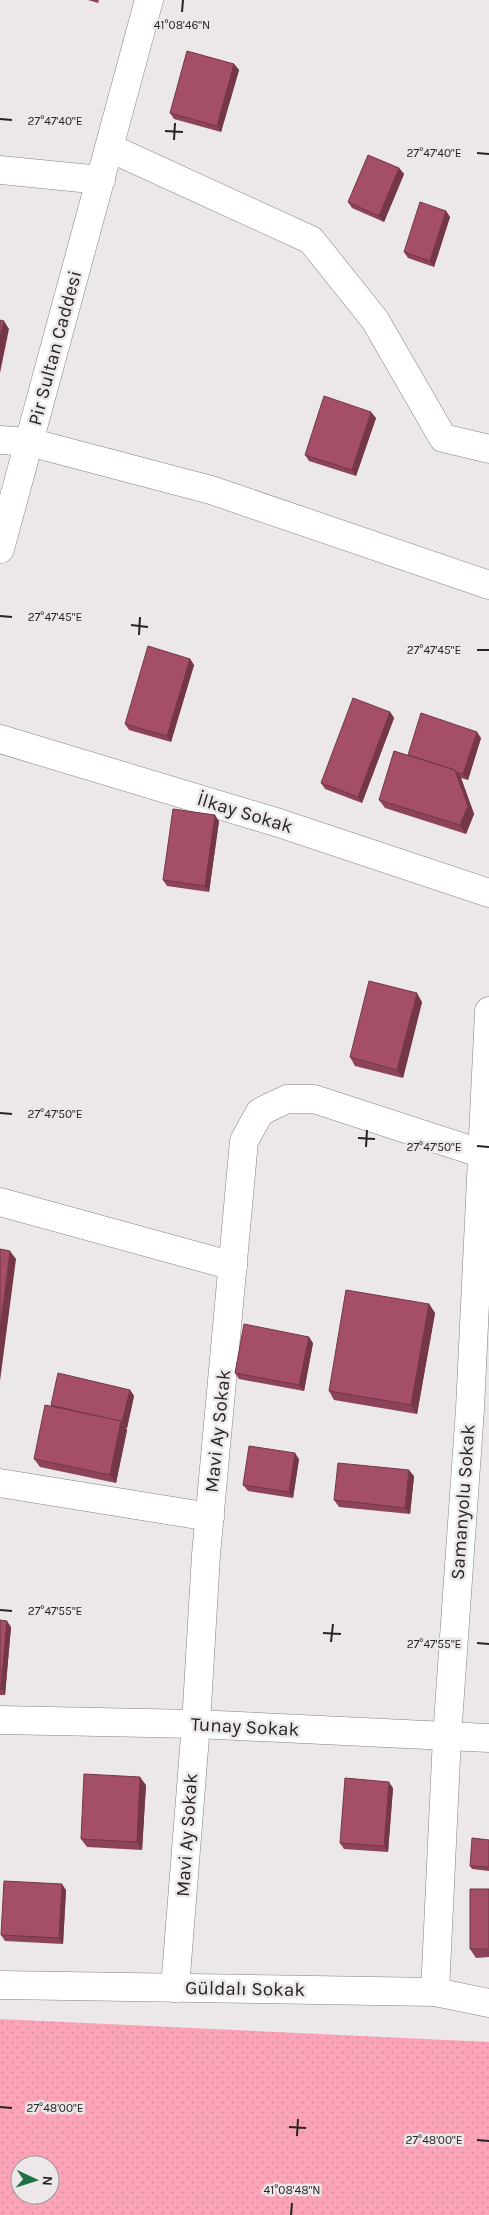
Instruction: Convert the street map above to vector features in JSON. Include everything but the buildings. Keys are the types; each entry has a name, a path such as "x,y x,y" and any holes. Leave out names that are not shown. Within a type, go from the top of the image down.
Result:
{"street":[{"name":"Pir Sultan Caddesi","path":"0,549 149,0"},
{"path":"110,148 311,240 375,320 443,438 489,449"},
{"path":"0,170 101,180"},
{"path":"0,440 29,442 211,490 489,585"},
{"name":"İlkay Sokak","path":"0,739 279,823 489,894"},
{"name":"Samanyolu Sokak","path":"435,1992 447,1737 486,1156 489,1011"},
{"name":"Mavi Ay Sokak","path":"175,1988 210,1516 244,1142 260,1112 287,1099 314,1099 486,1156"},
{"path":"0,1202 234,1266"},
{"path":"0,1483 210,1516"},
{"name":"Tunay Sokak","path":"0,1720 196,1724 489,1738"},
{"name":"Güldalı Sokak","path":"0,1985 435,1992 489,2003"}],"shaded area":[{"path":"0,2019 489,2042 489,2215 0,2215"}]}
